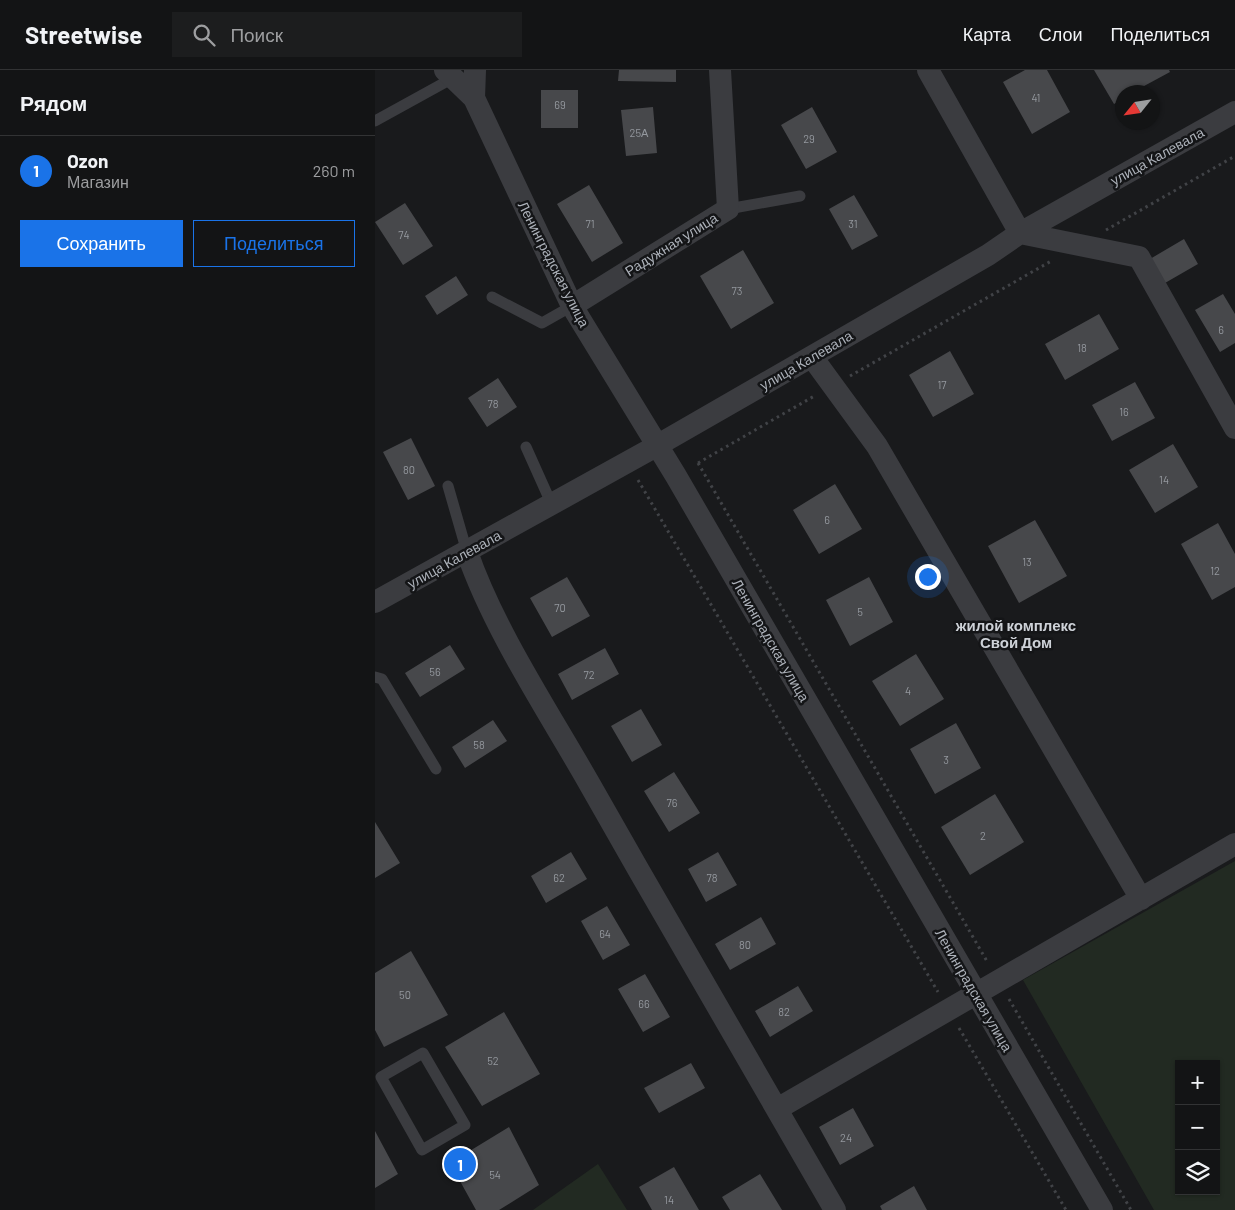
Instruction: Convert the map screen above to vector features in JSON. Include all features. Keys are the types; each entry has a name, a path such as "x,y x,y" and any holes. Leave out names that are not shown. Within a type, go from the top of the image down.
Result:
{"street":[{"path":"474,98 475,70"},
{"name":"Радужная улица","path":"572,306 728,209 720,70"},
{"path":"928,70 1020,233 1139,257 1235,428"},
{"name":"Ленинградская улица","path":"449,74 474,98 572,306 657,444 1102,1210"},
{"name":"улица Калевала","path":"375,602 552,505 812,357 987,255 1020,233 1235,112"},
{"path":"812,357 877,446 1141,899"},
{"path":"467,552 479,588 743,1054 835,1210"},
{"path":"777,1110 1235,844"}],"lane":[{"path":"375,121 449,74"},
{"path":"728,209 800,196"},
{"path":"492,297 542,323 572,306"},
{"path":"526,447 552,505"},
{"path":"448,486 467,552"},
{"path":"375,677 382,679 436,769"},
{"path":"423,1053 465,1125 422,1150 377,1075 423,1053"}],"path":[{"path":"675,476 1235,156"},
{"path":"627,462 1065,1210"},
{"path":"698,463 1131,1210"}],"shaded area":[{"path":"1235,861 1235,1210 1154,1210 1023,980"},
{"path":"598,1164 627,1210 533,1210"}],"building":[{"path":"619,70 676,70 676,82 618,81"},
{"path":"1025,70 1047,70 1070,112 1032,134 1003,82"},
{"path":"1094,70 1169,70 1170,72 1146,85 1115,85 1114,104"},
{"path":"541,90 578,90 578,128 541,128"},
{"path":"653,107 657,153 626,156 621,110"},
{"path":"812,107 837,152 806,169 781,125"},
{"path":"589,185 623,243 592,262 557,204"},
{"path":"854,195 878,236 852,250 829,209"},
{"path":"405,203 433,246 403,265 375,222"},
{"path":"1184,239 1198,264 1165,283 1150,259"},
{"path":"743,250 774,303 731,329 700,276"},
{"path":"456,276 468,295 437,315 425,296"},
{"path":"1223,294 1235,314 1235,343 1220,352 1195,310"},
{"path":"1099,314 1119,349 1065,380 1045,344"},
{"path":"950,351 974,394 933,417 909,375"},
{"path":"498,378 517,407 487,427 468,398"},
{"path":"1135,382 1155,418 1112,441 1092,405"},
{"path":"411,438 435,486 408,500 383,452"},
{"path":"1173,444 1198,487 1155,513 1129,470"},
{"path":"835,484 862,529 819,554 793,510"},
{"path":"1035,520 1067,576 1019,603 988,546"},
{"path":"1218,523 1235,554 1235,587 1212,600 1181,544"},
{"path":"567,577 590,616 552,637 530,598"},
{"path":"869,577 893,622 850,646 826,600"},
{"path":"450,645 465,669 420,697 405,673"},
{"path":"605,648 619,674 572,700 558,674"},
{"path":"916,654 944,699 900,726 872,681"},
{"path":"641,709 662,745 632,762 611,726"},
{"path":"493,720 507,741 465,768 452,747"},
{"path":"956,723 981,768 935,794 910,749"},
{"path":"674,772 700,813 669,832 644,791"},
{"path":"995,794 1024,842 970,875 941,827"},
{"path":"375,822 400,863 375,878"},
{"path":"571,852 587,879 546,903 531,876"},
{"path":"718,852 737,885 706,902 688,869"},
{"path":"607,906 630,945 603,960 581,921"},
{"path":"761,917 776,944 730,970 715,944"},
{"path":"411,951 448,1015 384,1047 375,1030 375,973"},
{"path":"645,974 670,1017 643,1032 618,989"},
{"path":"798,986 813,1011 770,1037 755,1011"},
{"path":"504,1012 540,1074 482,1106 445,1047"},
{"path":"691,1063 705,1088 659,1113 644,1088"},
{"path":"853,1108 874,1146 840,1165 819,1127"},
{"path":"509,1127 539,1185 499,1210 476,1210 450,1163"},
{"path":"375,1131 398,1174 375,1188"},
{"path":"674,1167 699,1210 652,1210 639,1187"},
{"path":"760,1174 782,1210 730,1210 722,1197"},
{"path":"914,1186 927,1210 882,1210 880,1206"}],"place":[{"name":"Ozon","path":"460,1164"}],"district":[{"name":"жилой комплекс Свой Дом","path":"1016,634"}]}
